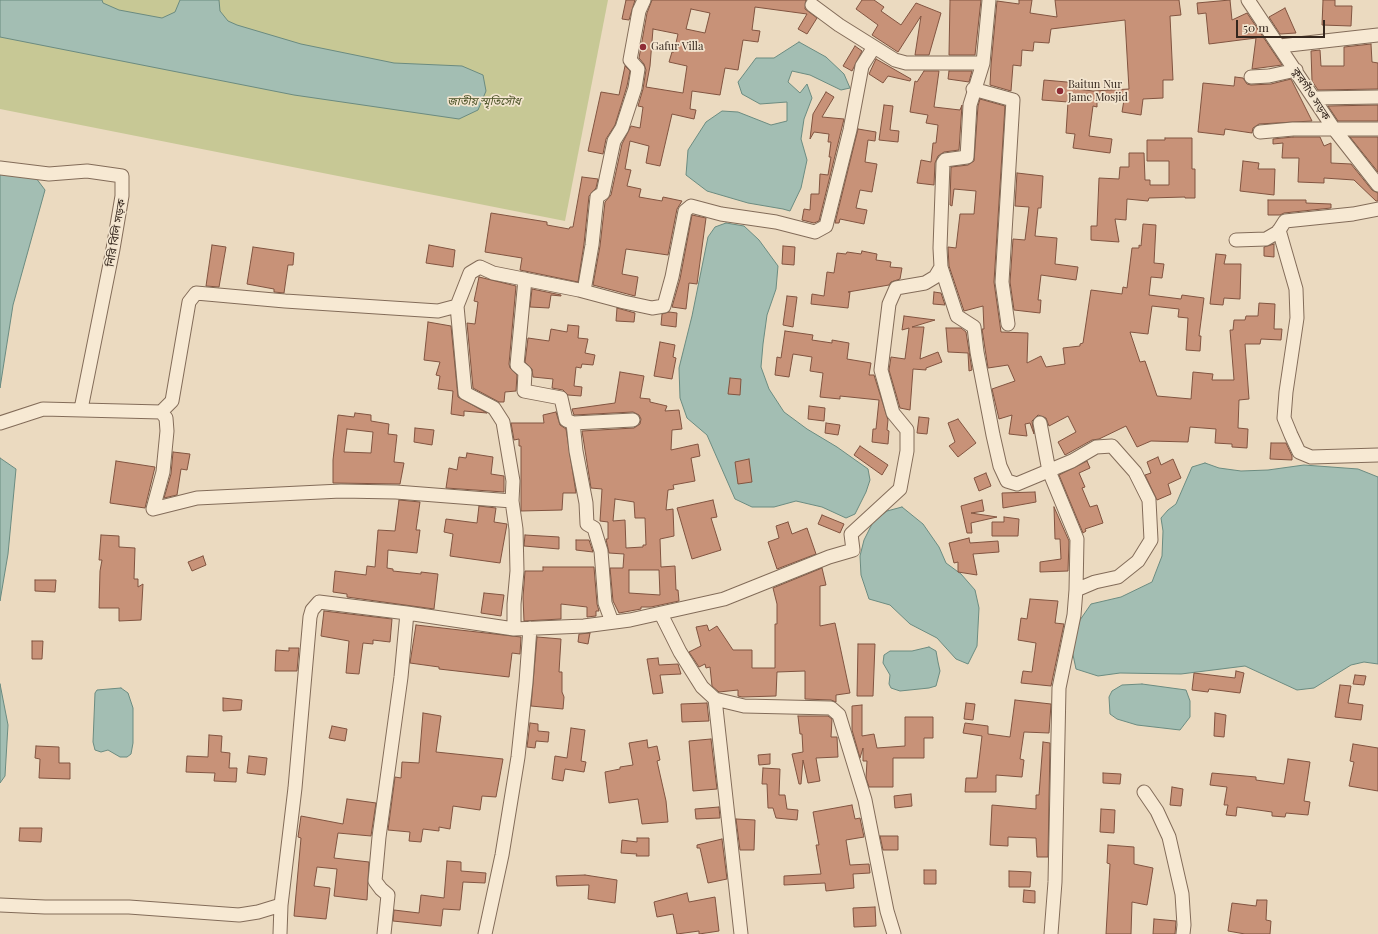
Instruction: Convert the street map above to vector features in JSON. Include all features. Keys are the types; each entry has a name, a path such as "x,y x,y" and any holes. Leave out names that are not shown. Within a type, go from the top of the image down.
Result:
{"street":[{"path":"584,291 592,245 597,197 603,193 614,141 622,128 638,69 630,60 639,11 644,0"},
{"path":"989,0 982,63 973,89 970,105 967,157 945,160 943,163 940,248 941,267 956,316 974,327 976,352 993,435 1000,466 1007,482 1017,484 1049,471 1096,447 1112,446 1135,472 1149,500 1151,540 1138,561 1118,577 1095,582 1076,590"},
{"name":"কুরগাঁও সড়ক","path":"1248,0 1334,129 1378,185"},
{"path":"812,5 895,60 906,63 982,63"},
{"path":"1280,46 1378,35"},
{"path":"514,629 514,604 517,571 516,529 512,501 513,480 503,422 494,408 465,393 457,306 470,274 480,267 493,273 584,291 652,308 664,306 672,277 685,212 691,206 721,214 776,222 815,232 826,226 850,130 862,66 874,47"},
{"path":"1251,77 1269,76 1296,70"},
{"path":"973,89 1013,100 1002,282 1008,324"},
{"path":"1314,98 1378,97"},
{"path":"1260,132 1293,129 1378,129"},
{"name":"নিরি বিলি সড়ক","path":"0,168 49,174 87,172 122,176 122,196 113,249 81,409"},
{"path":"1236,240 1266,240 1279,230 1285,221 1353,214 1378,209"},
{"path":"1279,230 1296,289 1297,318 1286,392 1284,418 1291,435 1300,452 1311,457 1378,455"},
{"path":"280,934 280,905 296,788 312,610 319,602 514,629 612,622 661,614 724,599 829,557 853,550 851,534 900,489 907,451 907,430 893,413 881,370 889,304 896,288 925,283 935,277 941,267"},
{"path":"525,279 517,365 524,372 524,391 561,398 566,420 573,423 633,420"},
{"path":"161,412 172,400 189,302 196,293 285,301 438,311 457,306"},
{"path":"0,423 43,409 161,412 166,418 167,431 163,472 153,509 197,498 341,491 396,492 512,501"},
{"path":"573,423 576,451 586,504 587,524 594,528 602,551 605,603 612,622"},
{"path":"1040,423 1049,471 1077,539 1074,615 1059,688 1055,882 1050,934"},
{"path":"384,934 388,895 380,889 375,881 379,837 407,613"},
{"path":"661,614 680,652 702,687 715,699 744,706 831,708 839,715 865,800 887,911 894,934"},
{"path":"485,934 502,855 518,757 530,628"},
{"path":"715,699 741,934"},
{"path":"1144,792 1157,811 1169,837 1182,894 1184,925 1183,934"},
{"path":"0,905 45,907 129,907 239,915 258,912 280,905"}],"green space":[{"name":"জাতীয় স্মৃতিসৌধ","path":"0,0 608,0 565,221 0,109"}],"shaded area":[{"path":"0,0 102,0 103,3 119,10 162,18 175,12 180,0 219,0 220,11 228,21 237,25 301,44 394,63 462,66 483,75 486,91 478,110 459,119 294,95 0,37"},
{"path":"799,42 826,57 844,74 850,88 841,90 810,75 792,71 788,82 800,93 807,84 812,98 804,119 801,139 807,160 801,188 790,211 748,203 707,191 686,175 688,150 706,122 722,111 738,112 771,125 787,121 787,102 760,104 742,94 738,82 756,58 774,58"},
{"path":"0,173 36,178 45,190 13,305 0,388"},
{"path":"726,223 744,226 759,240 778,266 776,289 767,315 761,367 769,389 784,412 868,469 870,480 866,492 855,514 846,518 822,507 796,501 774,507 752,507 735,499 707,435 687,418 680,398 679,368 692,316 708,237 715,227"},
{"path":"0,458 16,469 8,554 0,601"},
{"path":"1205,463 1219,468 1241,471 1268,470 1304,465 1358,469 1378,477 1378,664 1364,662 1351,665 1314,688 1297,690 1245,666 1181,674 1120,673 1098,676 1076,669 1072,650 1080,620 1091,604 1121,597 1152,582 1162,556 1163,531 1161,518 1176,504 1192,467"},
{"path":"902,507 923,524 939,547 946,563 961,574 975,590 979,608 977,646 968,664 956,659 937,638 910,624 890,605 869,599 861,575 860,556 864,540 873,522 887,511"},
{"path":"929,647 936,651 940,671 936,686 900,691 891,688 889,684 890,675 883,663 884,655 890,651 912,651"},
{"path":"0,684 8,725 5,776 0,783"},
{"path":"1142,684 1186,690 1190,701 1190,717 1180,730 1137,725 1117,719 1110,714 1109,697 1112,691 1122,685"},
{"path":"121,688 128,693 133,708 133,743 131,754 127,757 120,757 108,750 101,752 95,750 93,742 95,693 97,690"}],"building":[{"path":"626,0 635,0 629,20 622,19"},
{"path":"652,0 806,0 805,9 817,18 807,34 798,29 807,14 755,7 752,30 760,31 758,42 743,40 738,70 725,68 720,95 692,91 690,109 696,110 694,119 672,114 660,166 646,163 649,146 630,141 625,169 631,170 627,186 641,189 639,197 662,201 663,197 682,201 677,209 668,255 626,249 622,274 638,277 635,296 593,285 600,246 605,202 611,195 622,144 631,126 640,128 643,107 638,106 646,70 644,64 639,58 647,13","holes":["691,9 710,13 705,33 686,29","653,29 678,34 674,52 672,52 669,62 687,66 683,93 646,87 650,66"]},
{"path":"862,0 874,0 884,7 881,11 901,25 916,3 941,13 929,55 915,55 921,16 898,52 872,35 878,25 856,9"},
{"path":"950,0 981,0 975,55 949,55"},
{"path":"1019,0 1032,0 1030,13 1057,17 1055,0 1179,0 1181,15 1170,16 1173,80 1163,80 1163,98 1143,99 1141,115 1122,112 1124,100 1097,102 1097,107 1093,106 1089,136 1112,139 1110,153 1073,148 1075,134 1066,133 1068,102 1042,100 1044,80 1078,83 1077,89 1093,91 1129,89 1125,20 1051,29 1049,43 1034,42 1033,51 1022,50 1021,66 1013,65 1011,91 990,85 991,65 997,1 1019,4"},
{"path":"1230,0 1232,20 1247,13 1282,65 1252,69 1256,38 1209,44 1206,13 1198,14 1197,3"},
{"path":"1323,0 1335,0 1335,6 1352,6 1351,26 1322,25"},
{"path":"1285,8 1296,33 1280,34 1269,17"},
{"path":"1371,44 1372,62 1378,63 1378,89 1318,90 1312,81 1311,51 1320,50 1321,66 1344,66 1344,47"},
{"path":"855,46 862,51 852,71 843,66"},
{"path":"876,59 911,79 910,81 888,76 883,83 869,74"},
{"path":"625,66 630,71 627,86 615,125 606,139 603,154 588,151 601,92 619,95"},
{"path":"924,71 939,71 934,107 960,110 962,105 959,150 944,152 938,156 935,163 934,185 917,183 921,160 931,162 933,143 936,143 938,125 926,123 928,115 910,112 915,81 917,82"},
{"path":"949,71 972,71 969,82 948,79"},
{"path":"1235,77 1243,78 1247,84 1251,85 1271,84 1291,79 1312,121 1259,124 1253,128 1252,133 1225,129 1224,135 1198,132 1203,83 1234,86"},
{"path":"826,92 834,97 822,117 844,119 819,221 814,223 802,220 804,209 810,210 811,194 819,194 820,174 828,175 831,157 829,157 831,142 828,142 829,134 814,132 810,139 813,114"},
{"path":"980,99 1005,106 994,282 1001,332 1028,333 1027,363 1041,356 1046,367 1065,364 1063,348 1080,346 1080,344 1083,343 1091,290 1122,294 1123,287 1127,288 1132,248 1139,248 1139,245 1141,246 1143,224 1156,225 1154,263 1164,264 1162,278 1151,277 1149,295 1181,299 1182,295 1204,298 1199,336 1201,336 1200,351 1186,350 1188,318 1178,317 1179,309 1152,306 1148,334 1130,332 1140,362 1145,361 1157,396 1191,399 1193,372 1213,374 1212,380 1234,380 1230,330 1233,330 1234,320 1245,320 1246,316 1258,316 1259,303 1275,304 1274,329 1282,329 1281,340 1261,339 1260,344 1245,344 1249,399 1239,400 1238,428 1248,429 1247,448 1232,447 1232,444 1215,443 1216,429 1190,427 1188,442 1151,441 1137,447 1126,426 1099,439 1092,440 1065,455 1058,442 1076,432 1068,416 1049,426 1046,418 1038,415 1032,421 1034,434 1030,423 1025,424 1027,436 1009,434 1012,415 999,419 992,389 1015,381 1008,365 988,368 982,329 984,329 983,306 964,311 949,266 948,247 956,248 960,214 974,214 976,191 954,189 952,206 950,205 951,167 968,165 974,161 978,106"},
{"path":"884,105 893,106 890,130 899,131 898,142 879,140"},
{"path":"1378,105 1378,121 1338,121 1328,106"},
{"path":"858,129 876,132 875,141 868,140 865,162 877,164 872,192 860,190 856,208 867,210 864,224 840,219 839,223 835,223"},
{"path":"1320,137 1324,146 1331,143 1331,163 1351,164 1372,190 1378,193 1378,201 1376,201 1354,180 1324,178 1324,183 1298,182 1299,158 1282,158 1283,143 1273,144 1273,139"},
{"path":"1350,137 1378,137 1378,172"},
{"path":"1165,138 1192,138 1192,169 1195,169 1195,198 1149,198 1148,201 1127,199 1126,220 1115,219 1119,242 1091,240 1091,226 1097,226 1099,178 1119,179 1120,167 1129,167 1129,153 1144,153 1145,180 1150,180 1150,185 1169,185 1169,161 1147,161 1147,140 1165,140"},
{"path":"1243,161 1259,163 1258,169 1275,169 1274,195 1240,191"},
{"path":"1017,173 1043,176 1041,208 1038,208 1035,236 1057,238 1055,264 1078,267 1076,280 1041,275 1038,300 1041,300 1040,313 1014,310 1010,282 1013,239 1025,240 1029,207 1015,206"},
{"path":"582,177 598,179 596,188 589,196 578,282 520,270 522,258 485,252 491,213 547,222 547,225 569,229 570,227 573,227"},
{"path":"1268,200 1306,200 1306,203 1331,204 1331,208 1284,213 1280,215 1268,215"},
{"path":"692,215 706,218 697,284 689,283 686,309 672,307 680,279"},
{"path":"1274,244 1274,257 1264,256 1264,247"},
{"path":"212,245 226,247 219,287 206,286"},
{"path":"429,245 455,250 453,267 426,263"},
{"path":"783,246 795,247 794,265 782,264"},
{"path":"253,247 294,253 293,265 288,265 284,293 274,292 274,289 247,284"},
{"path":"862,251 877,254 876,260 891,262 890,267 902,268 900,279 891,282 889,285 848,292 850,292 848,308 811,304 812,294 824,296 827,272 834,273 837,253 846,254 847,252 861,254"},
{"path":"1216,254 1226,255 1224,264 1241,264 1240,299 1224,298 1223,305 1210,304"},
{"path":"479,277 516,286 509,364 510,368 517,375 516,391 505,392 504,402 499,402 473,388 467,323 475,324 478,302 474,301"},
{"path":"532,289 561,296 551,295 549,308 530,307"},
{"path":"934,292 941,293 945,305 933,304"},
{"path":"787,296 797,297 793,327 783,325"},
{"path":"617,308 635,313 634,322 616,321"},
{"path":"669,312 677,313 676,327 661,325 662,314"},
{"path":"904,316 935,320 912,327 924,327 920,359 938,352 942,362 926,368 926,370 913,369 910,410 900,408 889,370 891,357 905,359 909,328 902,330"},
{"path":"428,322 451,326 458,397 487,413 464,411 464,416 451,414 453,391 438,389 440,376 436,375 440,362 424,360"},
{"path":"568,325 579,326 578,338 588,339 585,353 595,355 593,365 582,364 581,368 576,367 574,386 582,387 581,396 568,395 563,390 552,388 553,379 533,377 532,369 525,362 528,338 549,341 551,329 567,332"},
{"path":"946,328 961,328 966,332 972,370 969,371 968,353 948,352"},
{"path":"785,331 813,335 812,340 832,343 832,340 849,343 847,359 871,363 869,375 874,375 888,420 888,444 872,442 873,429 876,429 879,400 840,396 840,399 820,397 823,373 810,371 812,357 793,354 789,377 775,375 777,357 781,358"},
{"path":"660,342 675,345 673,357 676,358 672,379 654,376"},
{"path":"620,372 644,376 640,398 650,399 650,402 667,406 665,411 679,410 682,429 672,430 671,450 698,444 700,456 691,458 695,481 673,485 674,489 668,490 666,510 673,509 674,536 660,539 661,567 675,566 676,590 678,590 679,601 651,607 641,607 641,609 619,613 613,601 610,568 623,568 624,554 609,553 606,539 608,539 608,522 600,521 602,489 591,488 582,431 634,428 640,424 641,419 639,415 633,412 574,415 572,409 615,403","holes":["615,499 634,502 635,518 645,518 646,545 643,545 643,547 626,548 625,520 613,521","629,570 659,570 660,595 629,593"]},
{"path":"730,378 741,379 740,395 728,394"},
{"path":"809,406 825,408 824,421 808,419"},
{"path":"556,412 560,425 566,429 576,493 563,493 562,510 521,511 521,446 519,446 519,439 514,440 511,423 544,423 543,415"},
{"path":"355,413 371,415 371,421 389,424 388,434 397,435 394,462 404,463 400,484 333,483 333,460 338,415 354,417","holes":["347,429 373,432 371,453 344,452"]},
{"path":"919,417 929,418 927,434 917,433"},
{"path":"958,419 976,443 958,457 949,446 955,442 948,423"},
{"path":"826,423 840,425 838,435 825,433"},
{"path":"415,428 434,430 432,445 414,442"},
{"path":"1271,443 1286,443 1292,456 1292,460 1270,459"},
{"path":"860,446 888,465 882,475 854,455"},
{"path":"173,452 190,454 187,470 181,469 177,495 164,498 171,474"},
{"path":"467,453 493,457 491,474 504,476 504,492 446,488 449,468 457,470 459,457 466,458"},
{"path":"1158,457 1161,465 1173,459 1181,478 1168,484 1171,494 1157,500 1145,475 1151,473 1147,462"},
{"path":"749,459 752,482 738,484 735,462"},
{"path":"116,461 155,467 145,508 110,503"},
{"path":"1087,461 1090,468 1079,473 1085,487 1082,488 1090,507 1097,505 1103,523 1085,529 1086,531 1083,533 1059,475"},
{"path":"986,473 991,486 979,491 974,478"},
{"path":"1035,492 1036,502 1003,508 1002,493"},
{"path":"399,500 420,502 416,530 420,530 417,553 388,550 387,568 393,569 393,571 438,574 434,609 347,597 347,594 333,592 335,571 366,575 367,566 375,567 378,530 395,531"},
{"path":"713,500 717,517 711,518 721,550 692,559 677,508"},
{"path":"982,500 984,511 971,513 997,517 971,523 972,533 967,533 961,506"},
{"path":"479,506 496,508 494,522 507,524 500,563 450,556 453,534 444,532 446,519 477,523"},
{"path":"1054,507 1069,541 1068,571 1040,572 1040,562 1061,559 1060,539 1055,539"},
{"path":"822,515 844,524 840,533 818,524"},
{"path":"1004,517 1019,519 1018,536 992,536 992,522 1004,522"},
{"path":"788,522 792,534 807,528 816,554 777,569 768,542 779,538 776,526"},
{"path":"101,535 119,536 119,547 135,548 134,579 138,579 138,587 143,584 141,620 119,621 119,608 99,608 100,571 102,560 99,560"},
{"path":"525,535 559,537 559,549 524,546"},
{"path":"969,538 970,543 998,541 999,552 973,554 977,575 958,572 958,562 954,563 949,543"},
{"path":"576,540 589,540 593,552 576,550"},
{"path":"203,556 206,565 192,571 188,562"},
{"path":"543,567 594,567 599,611 596,611 596,616 587,617 587,607 561,604 561,619 524,621 523,597 525,571 543,571"},
{"path":"822,568 826,585 820,586 820,626 835,623 850,693 836,695 836,702 831,700 805,699 805,671 777,672 776,696 742,697 738,696 738,690 719,692 712,686 710,667 706,668 705,664 699,667 689,652 701,646 696,627 707,625 709,631 717,626 733,650 752,650 752,668 775,668 775,624 777,624 777,604 773,588"},
{"path":"35,580 56,580 55,592 35,591"},
{"path":"484,593 504,595 501,616 481,613"},
{"path":"1030,599 1058,601 1055,623 1064,624 1051,686 1021,683 1023,671 1032,672 1036,643 1018,640 1021,618 1027,619"},
{"path":"324,611 392,619 390,642 373,640 373,644 363,643 359,674 346,673 349,641 321,636"},
{"path":"416,625 521,637 520,654 512,653 509,677 439,669 439,667 410,663"},
{"path":"590,633 588,644 578,642 579,634"},
{"path":"537,637 561,639 559,672 562,672 562,692 564,697 563,709 531,706"},
{"path":"32,641 43,641 42,659 32,659"},
{"path":"858,644 875,644 873,696 857,696"},
{"path":"289,648 299,648 297,671 275,671 276,650 289,651"},
{"path":"658,658 659,665 678,664 681,674 660,675 663,693 653,694 647,659"},
{"path":"1236,671 1244,673 1240,693 1209,689 1208,692 1192,690 1194,673 1235,678"},
{"path":"1355,675 1366,676 1364,685 1353,684"},
{"path":"1340,685 1351,686 1348,703 1363,705 1361,720 1335,717"},
{"path":"223,698 242,700 241,710 223,711"},
{"path":"1015,700 1051,704 1049,733 1024,732 1020,759 1024,760 1022,777 996,775 996,792 965,792 966,778 977,778 982,736 963,733 965,723 988,726 988,734 1010,737"},
{"path":"707,703 709,721 682,722 681,704"},
{"path":"966,703 975,704 973,720 964,719"},
{"path":"862,705 862,736 874,734 877,748 905,746 905,717 933,717 933,738 924,738 924,758 893,758 893,787 869,787 866,778 867,761 863,761 863,748 860,758 852,730 852,706"},
{"path":"423,713 441,716 436,752 503,759 496,797 482,796 480,810 453,806 450,829 439,827 439,831 423,829 421,842 409,841 410,832 388,830 395,777 401,778 402,762 419,763"},
{"path":"1215,713 1226,715 1224,737 1214,736"},
{"path":"798,716 828,716 832,719 831,737 837,737 838,757 816,758 820,781 808,783 803,760 801,784 799,784 792,754 803,752 802,734 800,734"},
{"path":"530,723 538,724 538,731 549,732 548,742 536,741 535,748 527,747"},
{"path":"332,726 347,729 345,741 329,738"},
{"path":"571,728 585,730 581,761 586,762 584,772 565,769 563,781 552,779 555,756 567,758"},
{"path":"209,735 222,736 221,752 230,753 229,768 237,768 236,782 214,781 215,773 186,772 187,756 208,757"},
{"path":"711,739 717,789 693,791 689,741"},
{"path":"647,740 648,748 657,746 660,760 657,761 666,801 668,822 642,824 638,799 609,803 605,772 620,769 620,767 633,765 629,743"},
{"path":"1043,742 1050,743 1048,857 1037,857 1036,838 1008,837 1008,846 990,845 992,805 1036,809 1036,795 1039,795"},
{"path":"1353,744 1378,748 1378,791 1349,786 1354,762 1350,761"},
{"path":"36,746 59,747 59,763 70,763 70,779 39,778 40,759 35,758"},
{"path":"770,754 770,764 759,765 758,755"},
{"path":"249,756 267,758 265,775 247,773"},
{"path":"1288,759 1310,762 1304,801 1310,802 1308,815 1286,813 1285,817 1272,816 1272,812 1237,807 1236,816 1226,815 1228,805 1224,805 1227,787 1210,785 1212,773 1256,777 1256,780 1284,784"},
{"path":"763,768 780,769 779,795 785,795 787,809 798,810 797,820 776,818 773,808 768,808 767,784 762,784"},
{"path":"1103,773 1121,774 1120,784 1103,783"},
{"path":"1172,787 1183,789 1181,806 1170,805"},
{"path":"911,794 912,806 895,808 894,796"},
{"path":"347,799 376,803 371,836 338,833 334,858 369,862 367,900 334,896 337,869 317,867 314,886 330,888 326,919 294,916 301,838 298,837 301,816 343,824"},
{"path":"852,805 855,819 860,818 864,837 846,840 850,865 869,864 870,873 853,874 854,888 826,891 825,883 784,885 784,876 821,874 816,845 819,845 813,812"},
{"path":"719,807 720,818 696,819 695,809"},
{"path":"1101,809 1115,810 1114,833 1100,832"},
{"path":"736,819 755,820 754,850 740,850"},
{"path":"20,828 42,828 41,842 19,841"},
{"path":"880,836 898,836 898,850 883,850"},
{"path":"637,838 649,838 649,856 636,856 637,854 621,853 622,840 637,842"},
{"path":"722,839 727,879 708,883 700,848 697,848 697,845"},
{"path":"1108,845 1134,847 1134,864 1153,868 1147,905 1132,902 1131,934 1106,934 1110,864 1107,863"},
{"path":"447,861 461,862 461,871 486,873 485,883 463,882 460,910 443,909 441,926 393,921 394,910 419,913 421,895 444,898"},
{"path":"924,870 936,870 936,884 924,884"},
{"path":"1009,871 1031,872 1030,887 1009,887"},
{"path":"585,875 617,880 615,903 588,899 589,885 557,886 556,876"},
{"path":"1024,890 1035,891 1035,903 1023,902"},
{"path":"687,893 689,902 715,897 719,931 699,934 699,931 677,934 673,914 657,917 654,902"},
{"path":"1257,900 1267,900 1266,920 1271,921 1270,934 1245,934 1228,931 1232,903 1256,906"},
{"path":"875,907 876,926 854,927 853,908"},
{"path":"1154,919 1176,921 1175,934 1153,934"}],"place":[{"name":"Gafur Villa","path":"643,47"},
{"name":"Baitun Nur Jame Mosjid","path":"1060,91"}]}
